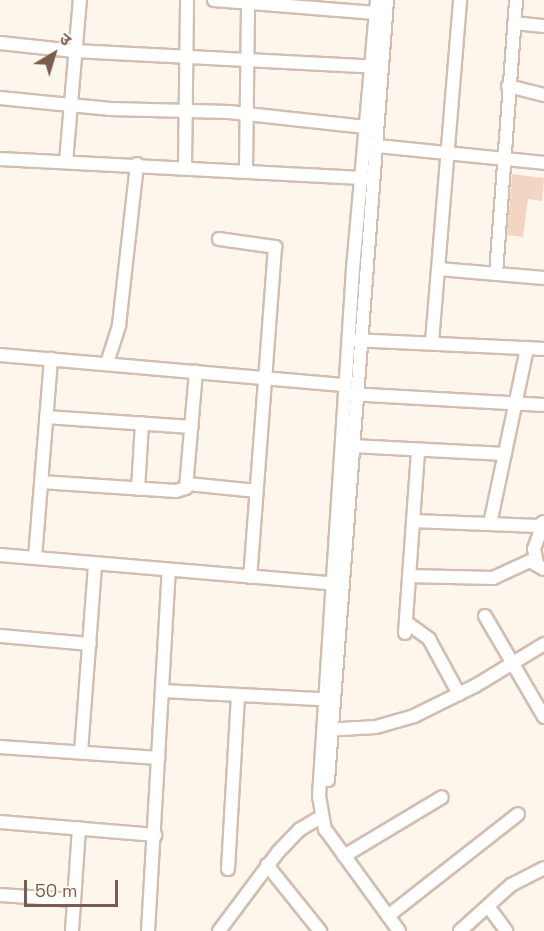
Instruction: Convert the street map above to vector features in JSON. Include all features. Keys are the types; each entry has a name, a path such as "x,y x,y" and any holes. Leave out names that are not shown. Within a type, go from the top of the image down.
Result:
{"street":[{"path":"66,162 80,0"},
{"path":"185,167 187,0"},
{"path":"214,0 376,6 376,67 349,391 321,817 328,834 399,931"},
{"path":"370,145 365,127 387,0"},
{"path":"432,342 460,0"},
{"path":"496,274 516,0"},
{"path":"246,171 248,1"},
{"path":"514,23 544,26"},
{"path":"0,43 75,51 248,58 376,67"},
{"path":"508,86 544,95"},
{"path":"0,98 71,106 247,113 365,127"},
{"path":"370,145 544,163"},
{"path":"0,159 137,164 367,178"},
{"path":"107,363 119,325 137,164"},
{"path":"219,239 275,247 249,577"},
{"path":"439,269 544,278"},
{"path":"354,340 544,349"},
{"path":"490,524 527,348"},
{"path":"0,355 265,377 349,391 544,405"},
{"path":"34,558 51,359"},
{"path":"188,484 196,371"},
{"path":"338,584 352,446 349,391"},
{"path":"46,417 192,427"},
{"path":"138,489 142,423"},
{"path":"352,446 505,454"},
{"path":"418,450 406,628 429,639 459,694"},
{"path":"41,482 176,491 188,484 256,491"},
{"path":"413,521 490,524 543,523 534,549 541,566"},
{"path":"0,555 338,584"},
{"path":"410,576 493,579 530,561 541,566"},
{"path":"81,752 95,564"},
{"path":"148,931 169,571"},
{"path":"484,616 544,717"},
{"path":"0,636 90,644"},
{"path":"328,730 386,725 459,694 544,644"},
{"path":"163,691 330,700"},
{"path":"228,869 238,696"},
{"path":"328,730 328,834"},
{"path":"0,747 159,758"},
{"path":"344,856 442,797"},
{"path":"388,916 518,814"},
{"path":"223,929 267,865 299,830 321,817"},
{"path":"0,822 154,835"},
{"path":"72,931 79,828"},
{"path":"267,865 320,931"},
{"path":"460,931 511,885 544,868"},
{"path":"0,895 74,900"},
{"path":"488,906 506,931"}],"building":[{"path":"512,174 544,178 542,201 528,199 523,237 507,235"}]}
